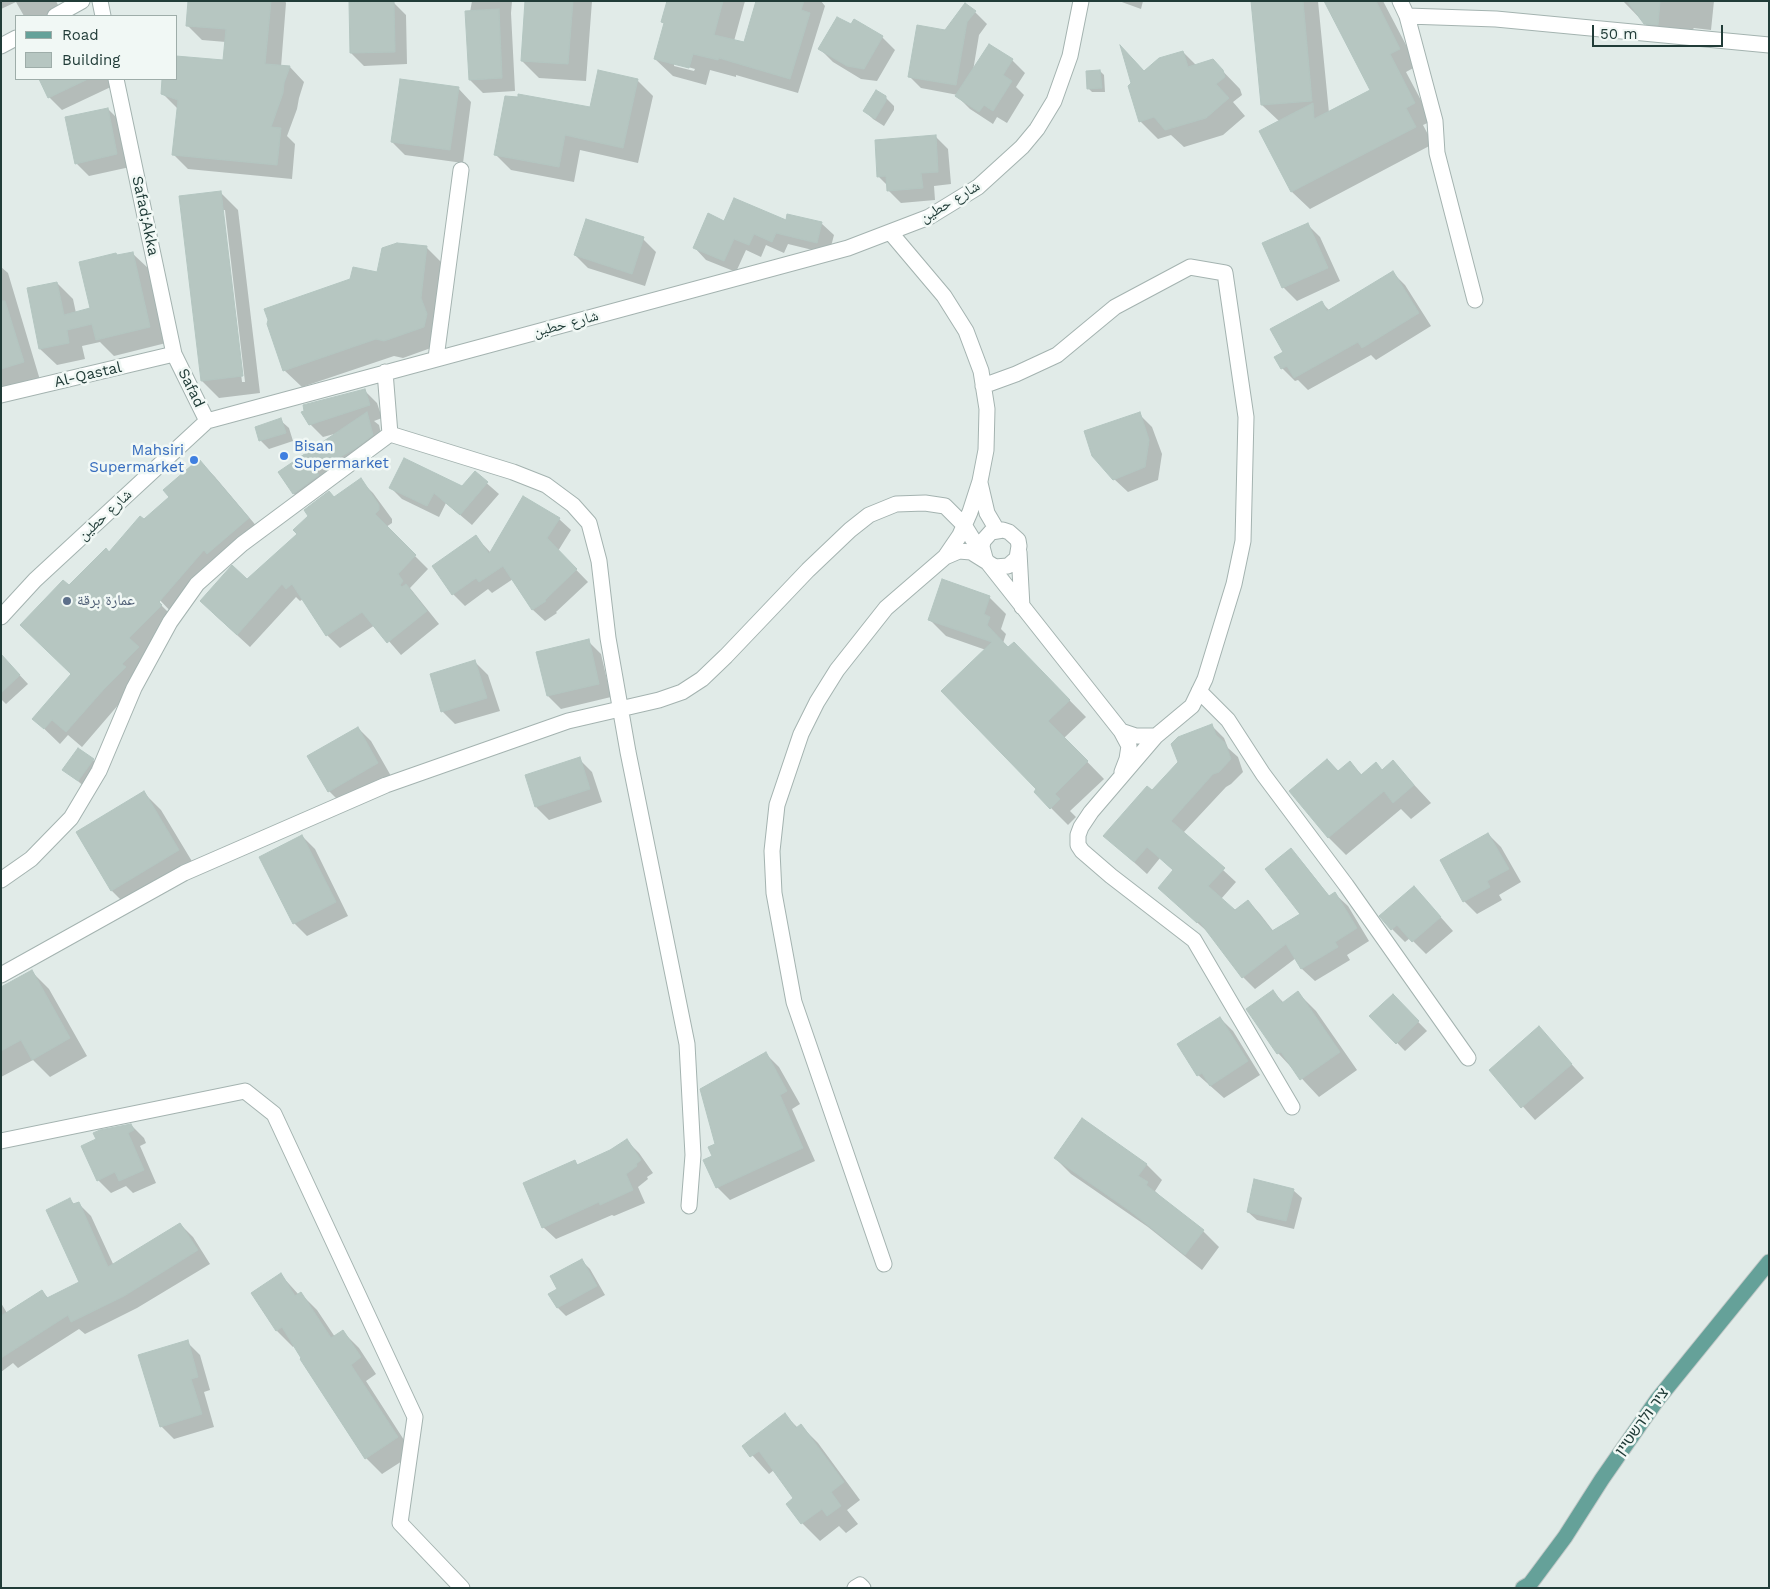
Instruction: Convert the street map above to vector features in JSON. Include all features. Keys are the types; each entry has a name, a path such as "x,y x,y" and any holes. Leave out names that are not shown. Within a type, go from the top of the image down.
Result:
{"main road":[{"name":"ציר ולרשטיין","path":"1523,1588 1530,1584 1565,1537 1602,1479 1657,1400 1769,1262"}],"street":[{"path":"57,15 82,1"},
{"path":"100,1 103,15"},
{"path":"1400,1 1407,16 1435,121 1437,153 1475,300"},
{"name":"شارع حطين","path":"1,617 35,580 208,421 848,248 929,217 978,187 1022,147 1032,135 1054,102 1070,56 1076,2"},
{"path":"1407,16 1496,19 1769,45"},
{"path":"1,46 15,39"},
{"name":"Safad;Akka","path":"116,80 174,354"},
{"path":"436,358 461,170"},
{"path":"884,1264 794,1002 774,893 772,851 779,797 801,734 817,702 837,670 886,608 945,557 960,535 980,481 986,450 987,409 981,371 966,331 944,296 890,232"},
{"path":"983,386 1016,374 1057,355 1115,307 1190,267 1225,273 1246,417 1243,541 1232,592 1205,679 1192,706 1156,736 1120,778 1081,827 1078,835 1078,845 1082,851 1111,876 1194,940 1292,1107"},
{"name":"Al-Qastal","path":"1,395 174,354"},
{"name":"Safad","path":"174,354 208,421"},
{"path":"385,372 390,434"},
{"path":"390,434 546,484 573,505 589,523 599,561 608,638 620,708 687,1044 693,1155 689,1206"},
{"path":"1,880 31,859 71,818 100,771 134,688 170,622 197,584 242,544 390,434"},
{"path":"980,481 987,513 997,530"},
{"path":"1,975 184,873 386,785 568,721 659,700 682,692 702,679 726,656 808,570 850,530 869,515 896,504 925,503 945,506 964,526 985,560 1121,731 1129,746 1127,759 1120,778"},
{"path":"964,526 974,523 997,530"},
{"path":"985,560 982,554 983,541 991,532 1003,530 1014,535 1018,540 1022,608"},
{"path":"945,557 959,551 971,552 995,567 1008,566 1017,558 1019,552"},
{"path":"1199,691 1228,720 1263,774 1346,885 1468,1058"},
{"path":"1121,731 1136,736 1156,736"},
{"path":"1,1141 245,1090 274,1114 415,1417 400,1523 462,1588"},
{"path":"855,1588 860,1585 863,1588"}],"building":[{"path":"188,1 271,1 265,64 290,66 271,127 281,128 277,165 172,155 178,100 161,94 162,80 178,80 178,56 223,60 226,29 186,26"},
{"path":"394,1 395,52 350,53 349,2"},
{"path":"525,1 573,1 568,64 521,61"},
{"path":"667,1 723,1 714,35 744,42 756,1 804,1 801,10 810,13 790,79 719,58 718,60 693,54 689,68 654,59 664,23 661,22"},
{"path":"1251,1 1303,1 1312,101 1261,105"},
{"path":"1324,1 1376,1 1400,49 1390,54 1415,103 1406,108 1416,127 1291,192 1259,131 1313,103 1314,119 1370,90"},
{"path":"1627,1 1660,1 1658,25 1644,24"},
{"path":"965,3 976,11 967,22 956,85 908,77 917,25 945,30"},
{"path":"499,9 502,78 469,80 465,11"},
{"path":"837,17 851,24 854,19 883,36 864,69 847,66 818,49"},
{"path":"989,44 1013,59 1003,75 1012,81 993,111 984,105 979,112 955,96"},
{"path":"1120,45 1144,71 1159,58 1183,51 1188,67 1213,59 1223,70 1225,77 1216,84 1229,98 1206,118 1165,130 1154,117 1139,122 1128,86 1131,83"},
{"path":"598,70 638,79 623,148 565,135 559,167 494,155 505,96 518,97 518,94 590,107"},
{"path":"1100,70 1102,88 1087,89 1086,71"},
{"path":"400,79 459,87 450,150 391,142"},
{"path":"39,80 86,80 48,98"},
{"path":"876,90 886,96 886,101 875,119 863,111"},
{"path":"108,108 117,154 75,164 65,117"},
{"path":"936,135 938,172 921,173 923,188 887,191 886,176 877,177 875,140"},
{"path":"221,191 243,376 201,381 179,196"},
{"path":"734,198 786,220 787,214 822,222 817,243 776,233 772,242 754,234 749,245 734,239 724,261 693,248 708,213 724,221"},
{"path":"586,219 644,237 632,274 574,255"},
{"path":"1308,223 1328,268 1282,288 1262,243"},
{"path":"397,243 427,246 421,298 427,314 424,327 384,341 376,339 283,371 267,324 268,320 264,309 350,279 353,267 377,272 382,248"},
{"path":"133,252 150,327 96,340 92,324 67,330 69,343 39,349 27,288 57,282 64,315 90,308 79,262 116,253 117,255"},
{"path":"1393,271 1419,313 1362,348 1358,342 1294,378 1287,366 1281,369 1274,357 1283,352 1270,329 1322,301 1327,311"},
{"path":"1,301 5,301 24,362 1,369"},
{"path":"365,389 370,405 309,425 301,412 304,411 303,405"},
{"path":"367,412 373,435 356,448 333,461 312,465 319,475 293,494 278,472"},
{"path":"1140,412 1149,440 1145,467 1113,480 1092,456 1084,431"},
{"path":"281,418 286,433 259,441 255,427"},
{"path":"404,458 462,486 475,471 488,482 460,515 434,493 427,506 389,488"},
{"path":"199,459 249,518 207,554 204,550 159,602 162,605 129,638 139,647 122,664 126,667 66,732 52,720 44,729 32,719 71,674 20,625 63,580 69,585 106,548 109,552 140,516 144,519 169,497 163,490"},
{"path":"361,478 379,505 379,510 375,514 416,555 398,574 403,581 400,585 402,587 406,584 427,611 387,643 362,612 326,636 292,584 286,589 282,584 237,635 200,601 232,565 247,579 297,534 293,530 308,516 304,510 329,491 334,497"},
{"path":"523,496 560,518 547,538 577,569 546,601 532,610 503,566 479,582 476,578 452,595 432,566 476,535 489,554"},
{"path":"942,579 990,596 984,614 990,617 987,625 1008,647 1014,642 1070,700 1048,721 1088,761 1055,794 1060,799 1050,809 1034,792 1036,789 941,691 992,642 928,620"},
{"path":"589,639 599,684 547,696 536,652"},
{"path":"1,654 20,675 1,693"},
{"path":"475,660 487,698 441,712 430,674"},
{"path":"1212,724 1216,735 1225,743 1231,759 1219,772 1213,774 1171,821 1225,868 1208,886 1235,910 1248,900 1272,931 1300,914 1265,869 1291,848 1329,896 1335,892 1357,928 1335,942 1338,947 1301,969 1286,944 1242,978 1199,921 1197,923 1158,888 1173,870 1147,847 1134,862 1103,836 1147,786 1152,790 1178,762 1171,744 1178,737"},
{"path":"358,727 378,763 328,792 307,756"},
{"path":"78,748 94,759 78,781 62,770"},
{"path":"580,757 590,789 535,807 525,775"},
{"path":"1327,759 1338,771 1350,761 1361,775 1376,762 1382,770 1393,760 1414,785 1393,803 1384,791 1328,838 1289,791"},
{"path":"144,791 179,850 111,891 76,832"},
{"path":"1488,833 1509,869 1487,881 1490,887 1463,902 1440,860"},
{"path":"302,835 336,902 293,924 259,857"},
{"path":"1414,886 1441,917 1412,942 1397,925 1391,930 1379,916"},
{"path":"32,970 70,1038 32,1060 21,1040 1,1051 1,987"},
{"path":"1273,990 1282,1003 1298,991 1340,1052 1300,1080 1281,1052 1277,1054 1246,1009"},
{"path":"1393,994 1419,1021 1396,1044 1369,1016"},
{"path":"1220,1017 1248,1061 1210,1086 1202,1073 1197,1076 1177,1044"},
{"path":"1539,1026 1572,1064 1521,1108 1489,1070"},
{"path":"766,1052 787,1091 780,1095 803,1148 716,1188 703,1160 712,1156 708,1147 715,1144 700,1089"},
{"path":"1082,1118 1147,1164 1138,1176 1148,1182 1146,1185 1204,1230 1185,1255 1130,1211 1054,1158"},
{"path":"131,1124 134,1130 128,1133 144,1170 119,1181 115,1172 97,1181 81,1146 96,1139 93,1133"},
{"path":"627,1139 641,1160 636,1164 637,1166 626,1174 633,1190 600,1205 599,1202 542,1228 523,1183 575,1160 577,1165 610,1150"},
{"path":"1254,1179 1294,1189 1286,1221 1247,1212"},
{"path":"70,1198 73,1204 79,1202 108,1267 180,1223 198,1250 124,1296 71,1322 68,1315 1,1358 1,1316 42,1290 47,1298 79,1282 46,1210"},
{"path":"582,1259 597,1286 557,1308 548,1294 557,1289 550,1276"},
{"path":"281,1273 295,1296 301,1292 331,1338 343,1330 361,1357 351,1365 398,1437 365,1459 300,1359 282,1327 276,1331 251,1293"},
{"path":"188,1340 198,1377 191,1379 202,1414 160,1427 138,1355"},
{"path":"785,1413 796,1428 801,1424 844,1482 831,1492 841,1506 827,1516 822,1509 801,1524 786,1504 793,1498 759,1451 750,1457 742,1446"}],"place":[{"name":"Bisan Supermarket","path":"284,456"},
{"name":"Mahsiri Supermarket","path":"194,460"},
{"name":"عمارة برقة","path":"67,601"}]}
